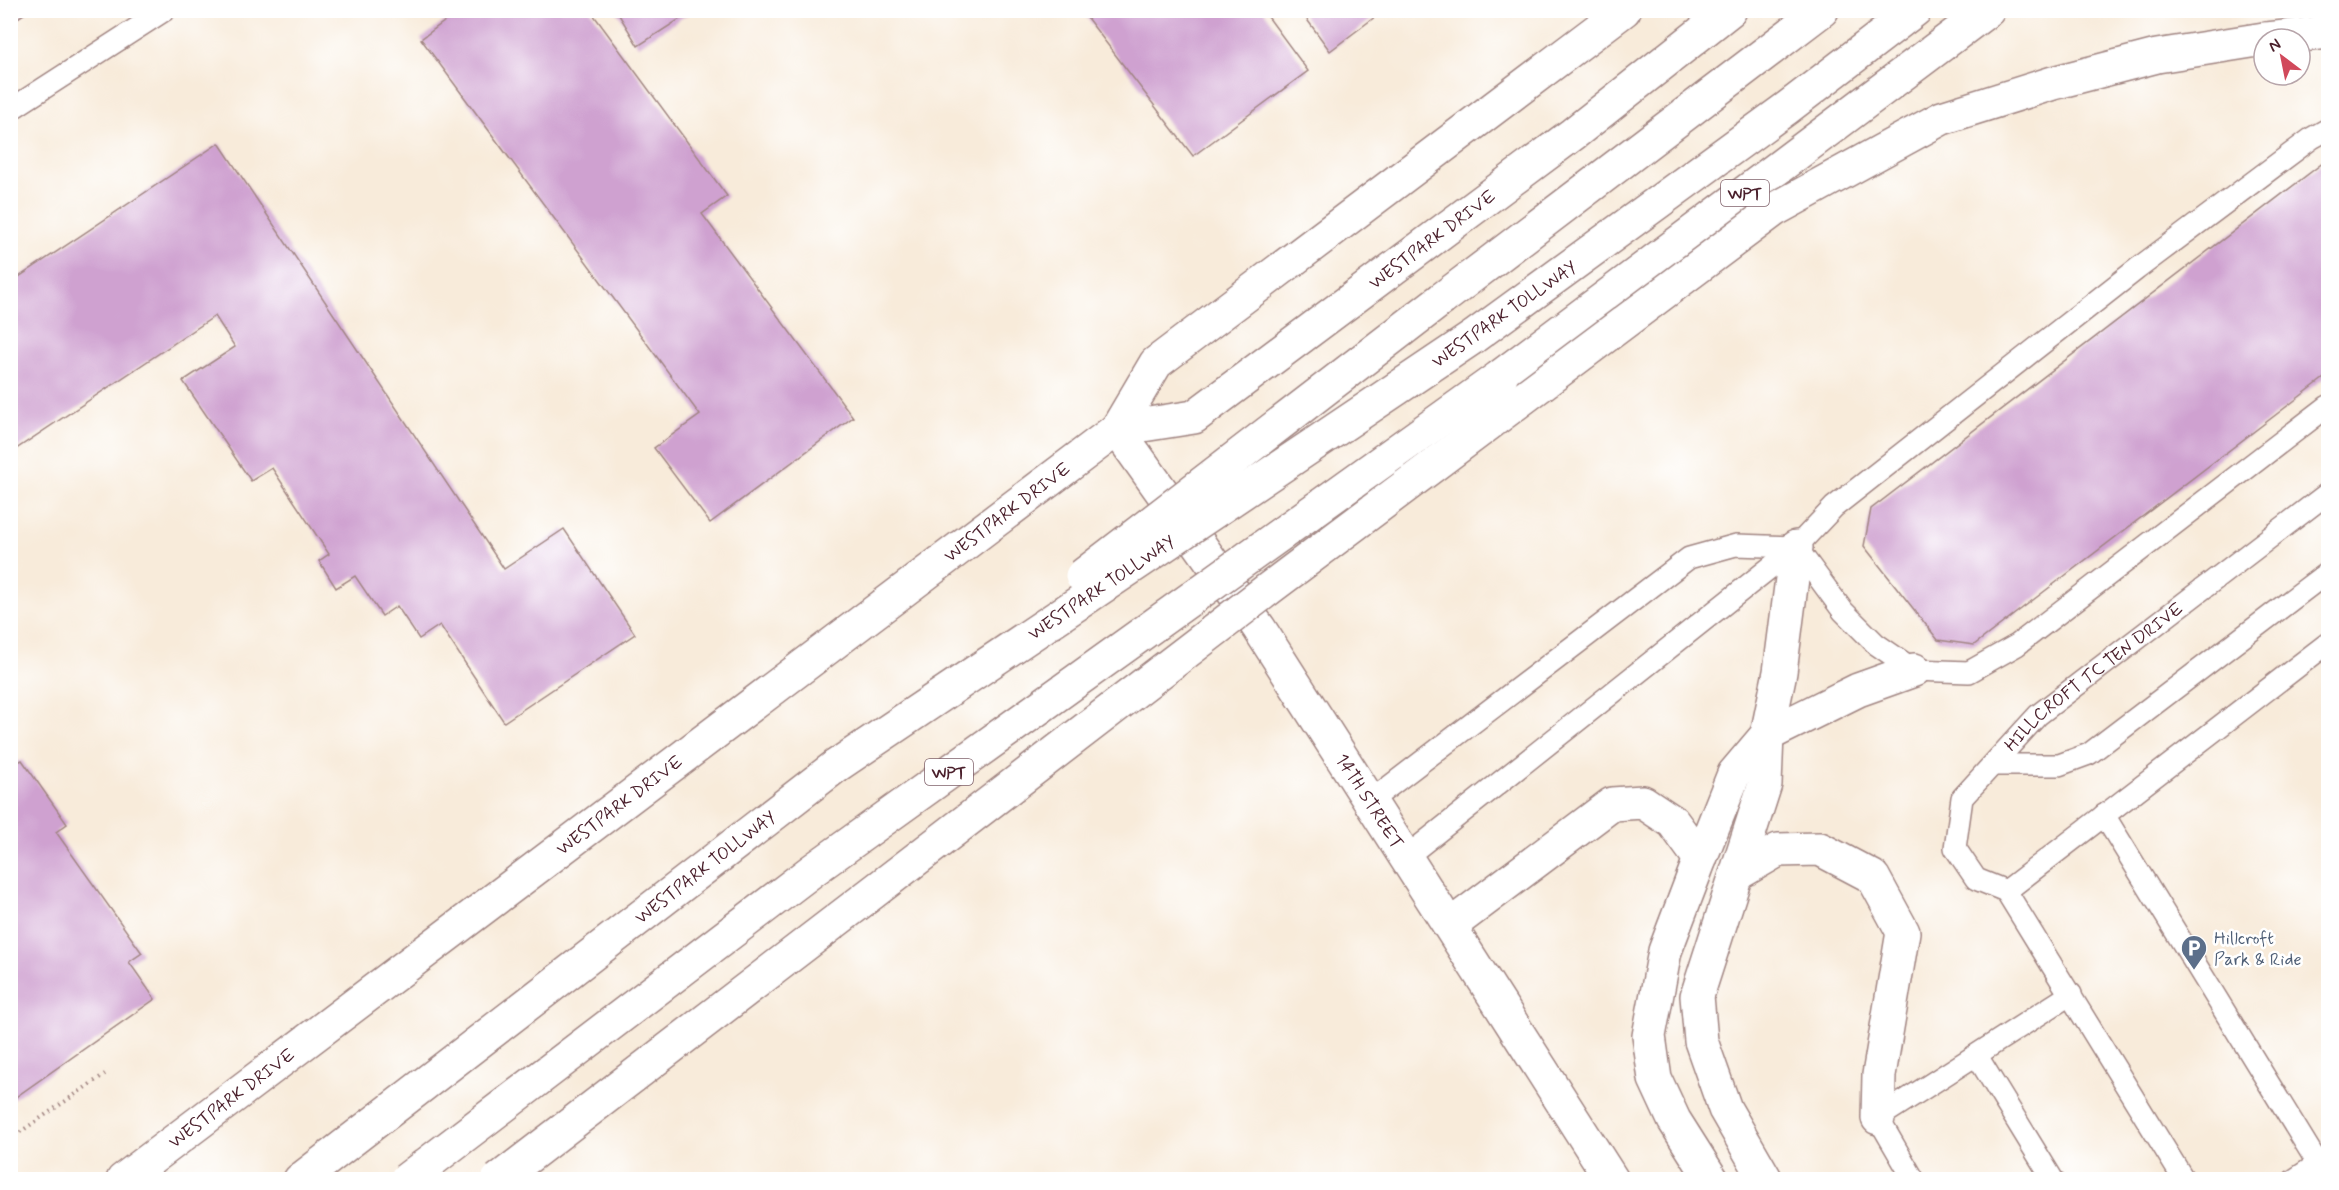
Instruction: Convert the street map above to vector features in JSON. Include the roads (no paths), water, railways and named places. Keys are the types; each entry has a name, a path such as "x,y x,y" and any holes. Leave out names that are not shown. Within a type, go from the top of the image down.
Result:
{"main road":[{"name":"WESTPARK DRIVE","path":"123,1179 1117,429 1156,363 1624,10"},
{"name":"WESTPARK DRIVE","path":"1117,429 1194,417 1573,134 1730,10"},
{"path":"836,766 1442,299 1822,10"},
{"name":"WESTPARK TOLLWAY","path":"300,1179 836,766 1472,338 1787,108 1915,10"},
{"name":"WPT","path":"405,1179 813,870 1501,376 1988,10"},
{"path":"2312,34 2328,32"},
{"path":"498,1179 1280,580 1774,210 1942,118 2054,83 2157,56 2252,41"},
{"name":"14TH STREET","path":"1117,429 1258,628 1451,925 1612,1179"},
{"path":"1766,1179 1725,1108 1701,1041 1697,996 1765,784 1767,735 1780,672 1796,548"},
{"path":"1712,1179 1674,1120 1655,1079 1649,1036 1665,951 1700,859 1734,774 1767,735 1858,690 1914,670"},
{"path":"1451,925 1612,804 1642,802 1673,822 1700,859"},
{"path":"1737,874 1778,850 1820,849 1874,877 1903,932 1879,1075 1878,1118"}],"lane":[{"path":"10,110 165,10"},
{"path":"1406,857 1796,548 1834,507 2137,269 2312,138 2328,129"},
{"path":"1796,548 1843,611 1876,644 1914,670 1969,672 2017,645 2328,406"},
{"name":"HILLCROFT TC TEN DRIVE","path":"2006,891 1976,879 1955,848 1962,798 2038,715 2328,493"},
{"path":"1369,802 1689,558 1736,545 1796,548"},
{"path":"1993,765 2059,765 2089,754 2328,572"},
{"path":"2184,1179 2006,891 2328,643"},
{"path":"2104,815 2325,1167 2294,1179"},
{"path":"1914,1179 1878,1118 2071,994"},
{"path":"1977,1056 2053,1179"}],"place":[{"name":"Hillcroft Park & Ride","path":"2194,971"}]}
